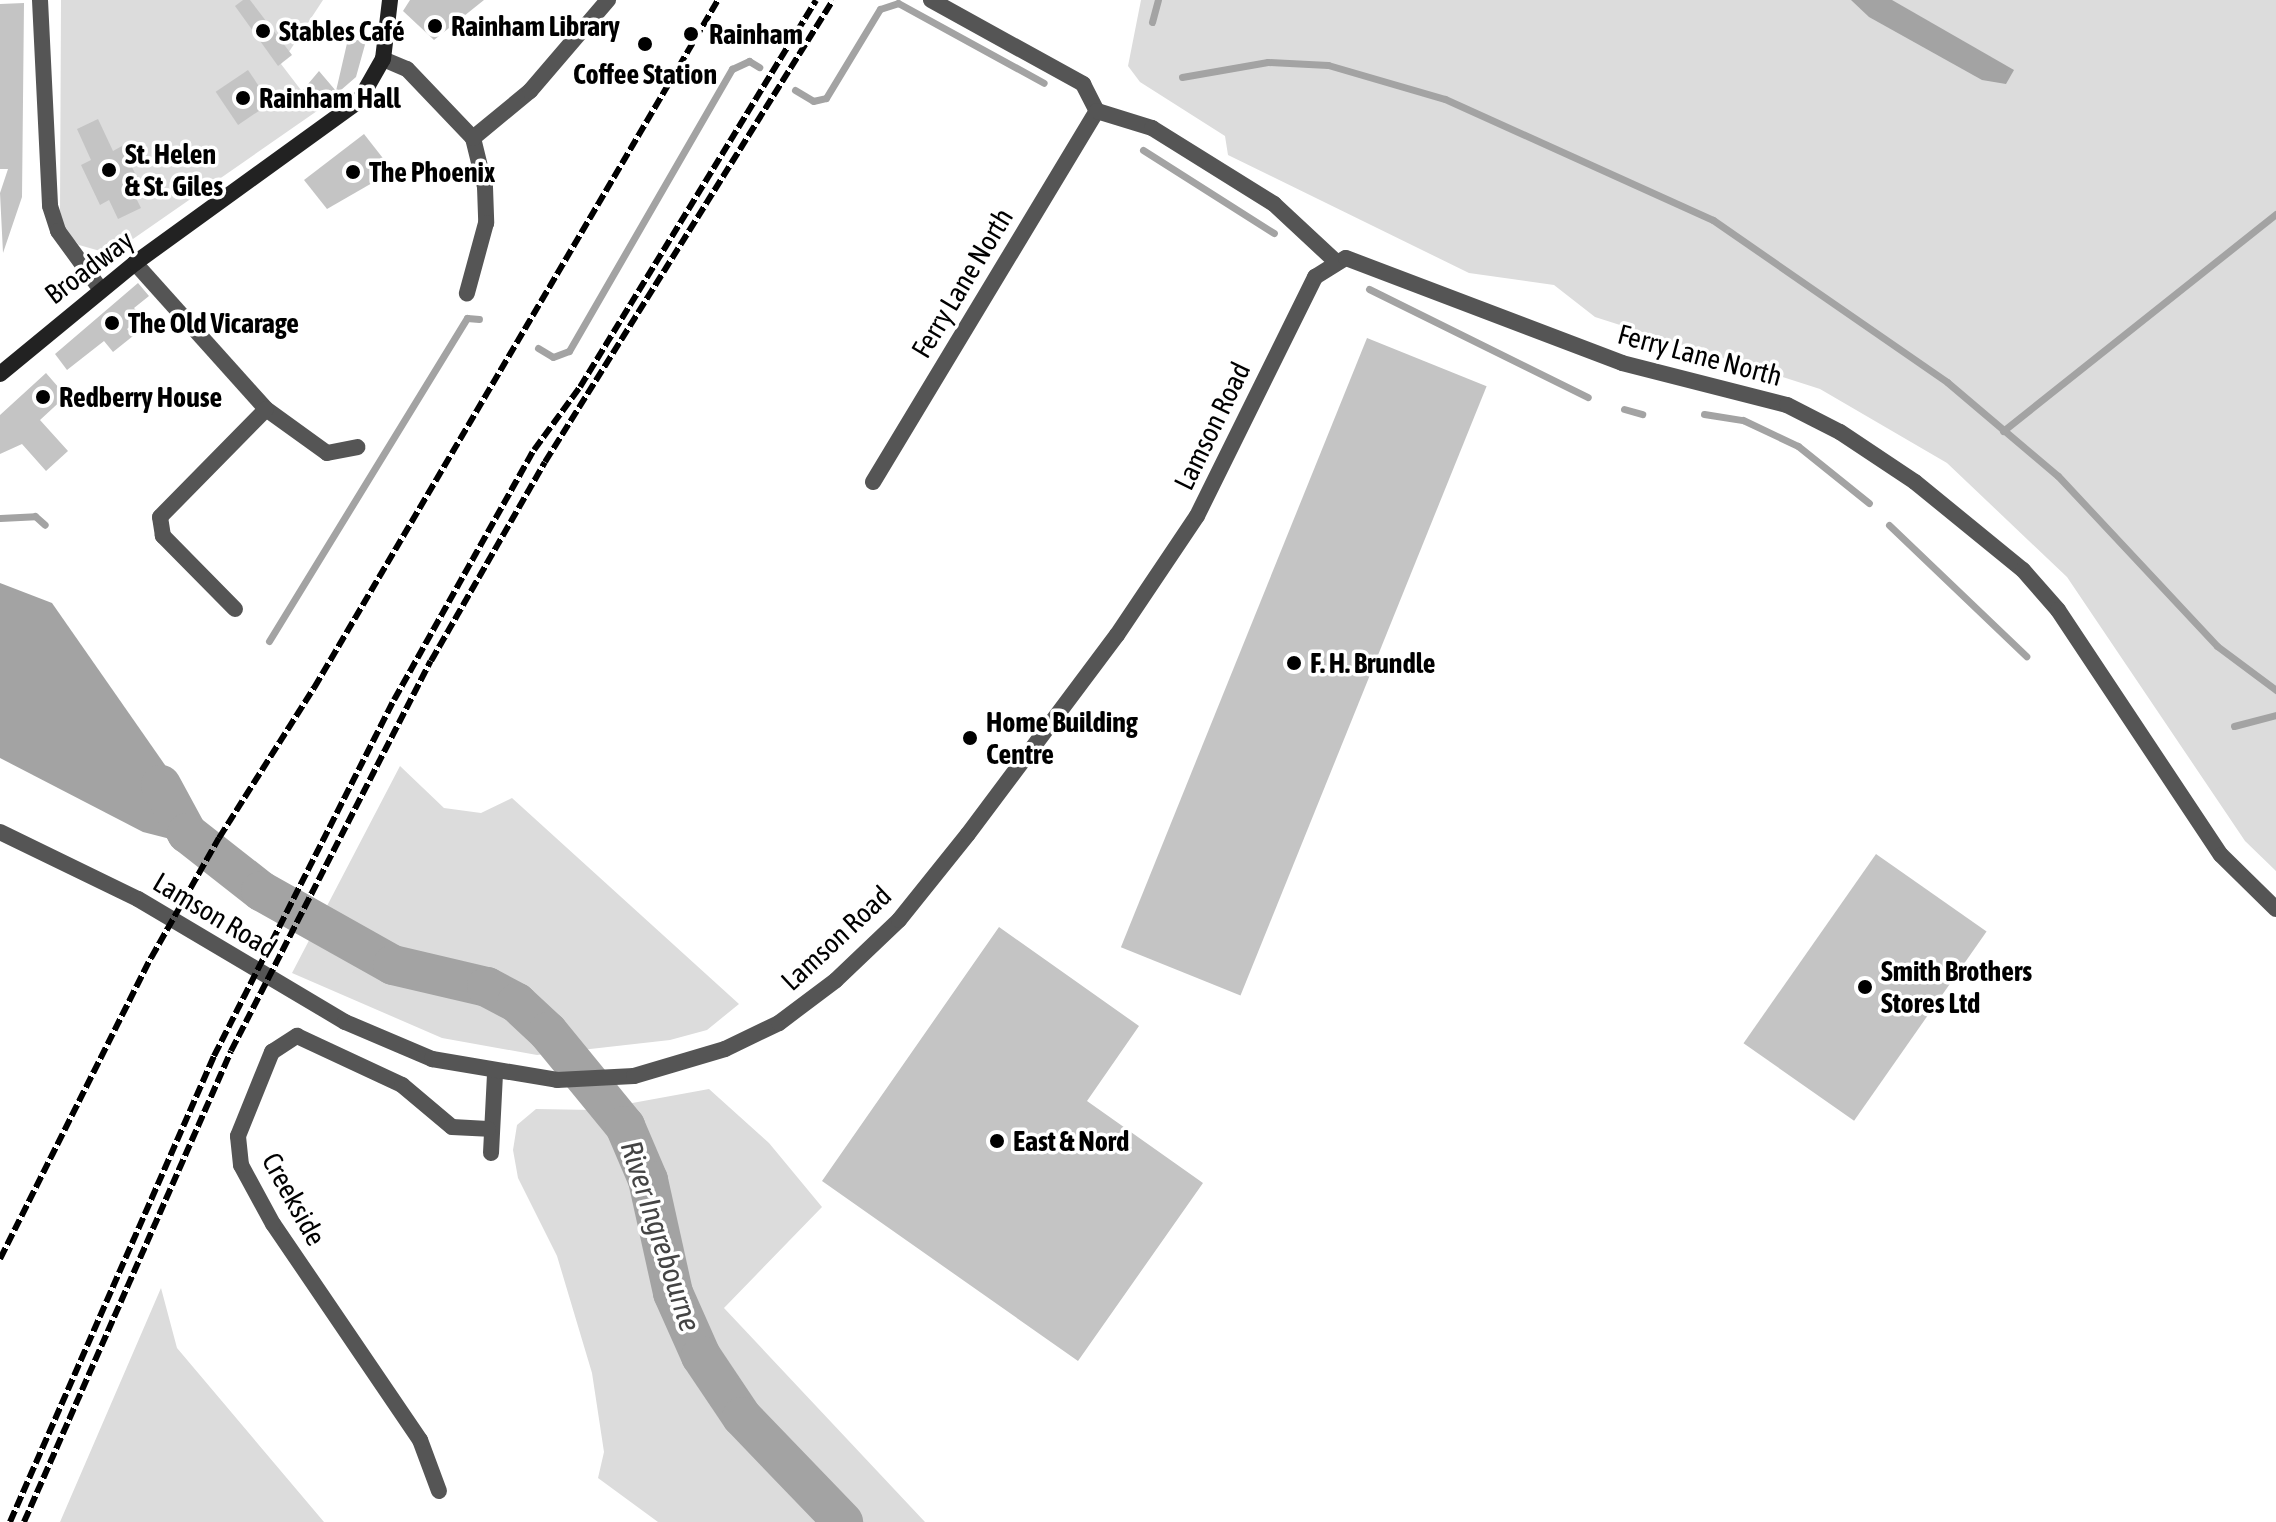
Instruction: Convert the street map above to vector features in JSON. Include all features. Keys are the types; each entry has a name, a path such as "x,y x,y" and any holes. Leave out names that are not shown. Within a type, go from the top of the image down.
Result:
{"main road":[{"name":"Broadway","path":"0,374 135,263 359,101 383,59 390,0"}],"street":[{"path":"40,0 50,206 58,231 101,290"},
{"path":"473,138 530,91 608,0"},
{"path":"931,0 1083,84 1097,111 1152,128 1274,204 1334,260"},
{"path":"383,59 407,69 473,138 485,187 486,223 467,293"},
{"name":"Ferry Lane North","path":"873,482 1097,111"},
{"name":"Ferry Lane North","path":"1334,260 1360,258 1622,363 1787,405 1915,482 2032,580 2087,650 2221,855 2276,909"},
{"name":"Lamson Road","path":"0,832 160,911 345,1022 432,1059 495,1074 557,1080 634,1076 725,1049 779,1023 836,980 899,920 1117,635 1197,516 1315,277 1334,260"},
{"path":"135,263 266,409 327,453 357,447"},
{"path":"235,609 163,536 160,517 266,409"},
{"name":"Creekside","path":"439,1491 420,1440 273,1224 241,1165 238,1136 272,1052 297,1036 402,1085 452,1127 488,1129"},
{"path":"491,1153 488,1129 495,1074"}],"shaded area":[{"path":"61,0 323,0 281,64 317,111 120,248 100,251 79,245 65,231 60,211"},
{"path":"1141,0 2276,0 2276,871 2245,841 2067,577 1947,463 1820,389 1595,317 1554,285 1469,273 1228,155 1225,136 1140,82 1128,66"},
{"path":"1851,0 1892,0 2014,70 2006,84 1982,80 1869,17"},
{"path":"0,583 52,603 188,798 186,843 143,832 0,758"},
{"path":"400,766 444,808 481,813 512,798 739,1004 707,1030 670,1040 537,1055 442,1038 292,973"},
{"path":"709,1089 769,1143 822,1207 724,1308 925,1522 658,1522 598,1478 604,1452 592,1373 557,1256 518,1178 513,1150 517,1125 536,1109 594,1110"},
{"path":"161,1288 177,1348 324,1522 60,1522"}],"building":[{"name":"Stables Café","path":"243,0 250,0 292,55 278,66 235,6"},
{"name":"Rainham Library","path":"410,0 484,0 434,40 403,11"},
{"path":"24,3 22,197 3,253 0,193 8,169 0,169 0,4"},
{"path":"348,39 366,41 356,77 318,110 303,90 319,71 336,91"},
{"name":"Rainham Hall","path":"248,70 270,103 238,125 216,92"},
{"name":"St. Helen & St. Giles","path":"98,119 113,151 122,146 141,186 132,190 141,208 118,219 109,200 100,205 81,165 91,160 77,129"},
{"name":"The Phoenix","path":"364,134 393,171 327,209 304,180"},
{"name":"The Old Vicarage","path":"138,283 149,296 134,308 142,317 127,329 133,336 113,352 104,341 67,370 55,354"},
{"name":"F. H. Brundle","path":"1367,338 1487,386 1240,995 1121,947"},
{"path":"46,373 66,396 40,420 68,451 46,471 22,444 0,454 0,415"},
{"name":"Smith Brothers Stores Ltd","path":"1876,854 1987,931 1854,1121 1744,1043"},
{"name":"East & Nord","path":"999,927 1139,1026 1087,1101 1203,1183 1078,1361 822,1181"}],"waterway":[{"path":"1152,22 1158,0"},
{"path":"795,90 813,101 826,98 880,9 898,3 1044,83"},
{"path":"538,348 553,357 569,351 732,69 749,61 759,67"},
{"path":"1182,77 1268,62 1328,65 1445,99 1713,220 1947,382 2058,476 2217,646 2276,690"},
{"path":"1143,150 1274,233"},
{"path":"2003,431 2276,214"},
{"path":"1369,289 1588,397"},
{"path":"269,641 467,318 479,319"},
{"path":"1624,409 1642,414"},
{"path":"1704,414 1743,420 1798,446 1869,503"},
{"path":"0,518 35,516 45,525"},
{"path":"1889,525 2026,656"},
{"path":"2234,726 2276,715"},
{"name":"River Ingrebourne","path":"161,785 187,833 261,891 393,965 487,987 517,1003 548,1032 625,1126 648,1180 673,1293 701,1356 742,1417 843,1522"}],"railway":[{"path":"0,1259 151,958 219,838 314,688 718,0"},
{"path":"10,1522 214,1056 394,700 534,450 580,387 816,0"},
{"path":"24,1522 231,1051 431,661 545,462 833,0"}],"place":[{"name":"Rainham Library","path":"435,26"},
{"name":"Stables Café","path":"263,31"},
{"name":"Rainham","path":"691,34"},
{"name":"Coffee Station","path":"645,44"},
{"name":"Rainham Hall","path":"243,98"},
{"name":"St. Helen & St. Giles","path":"109,170"},
{"name":"The Phoenix","path":"353,172"},
{"name":"The Old Vicarage","path":"112,323"},
{"name":"Redberry House","path":"43,397"},
{"name":"F. H. Brundle","path":"1294,663"},
{"name":"Home Building Centre","path":"970,738"},
{"name":"Smith Brothers Stores Ltd","path":"1865,987"},
{"name":"East & Nord","path":"997,1141"}]}
